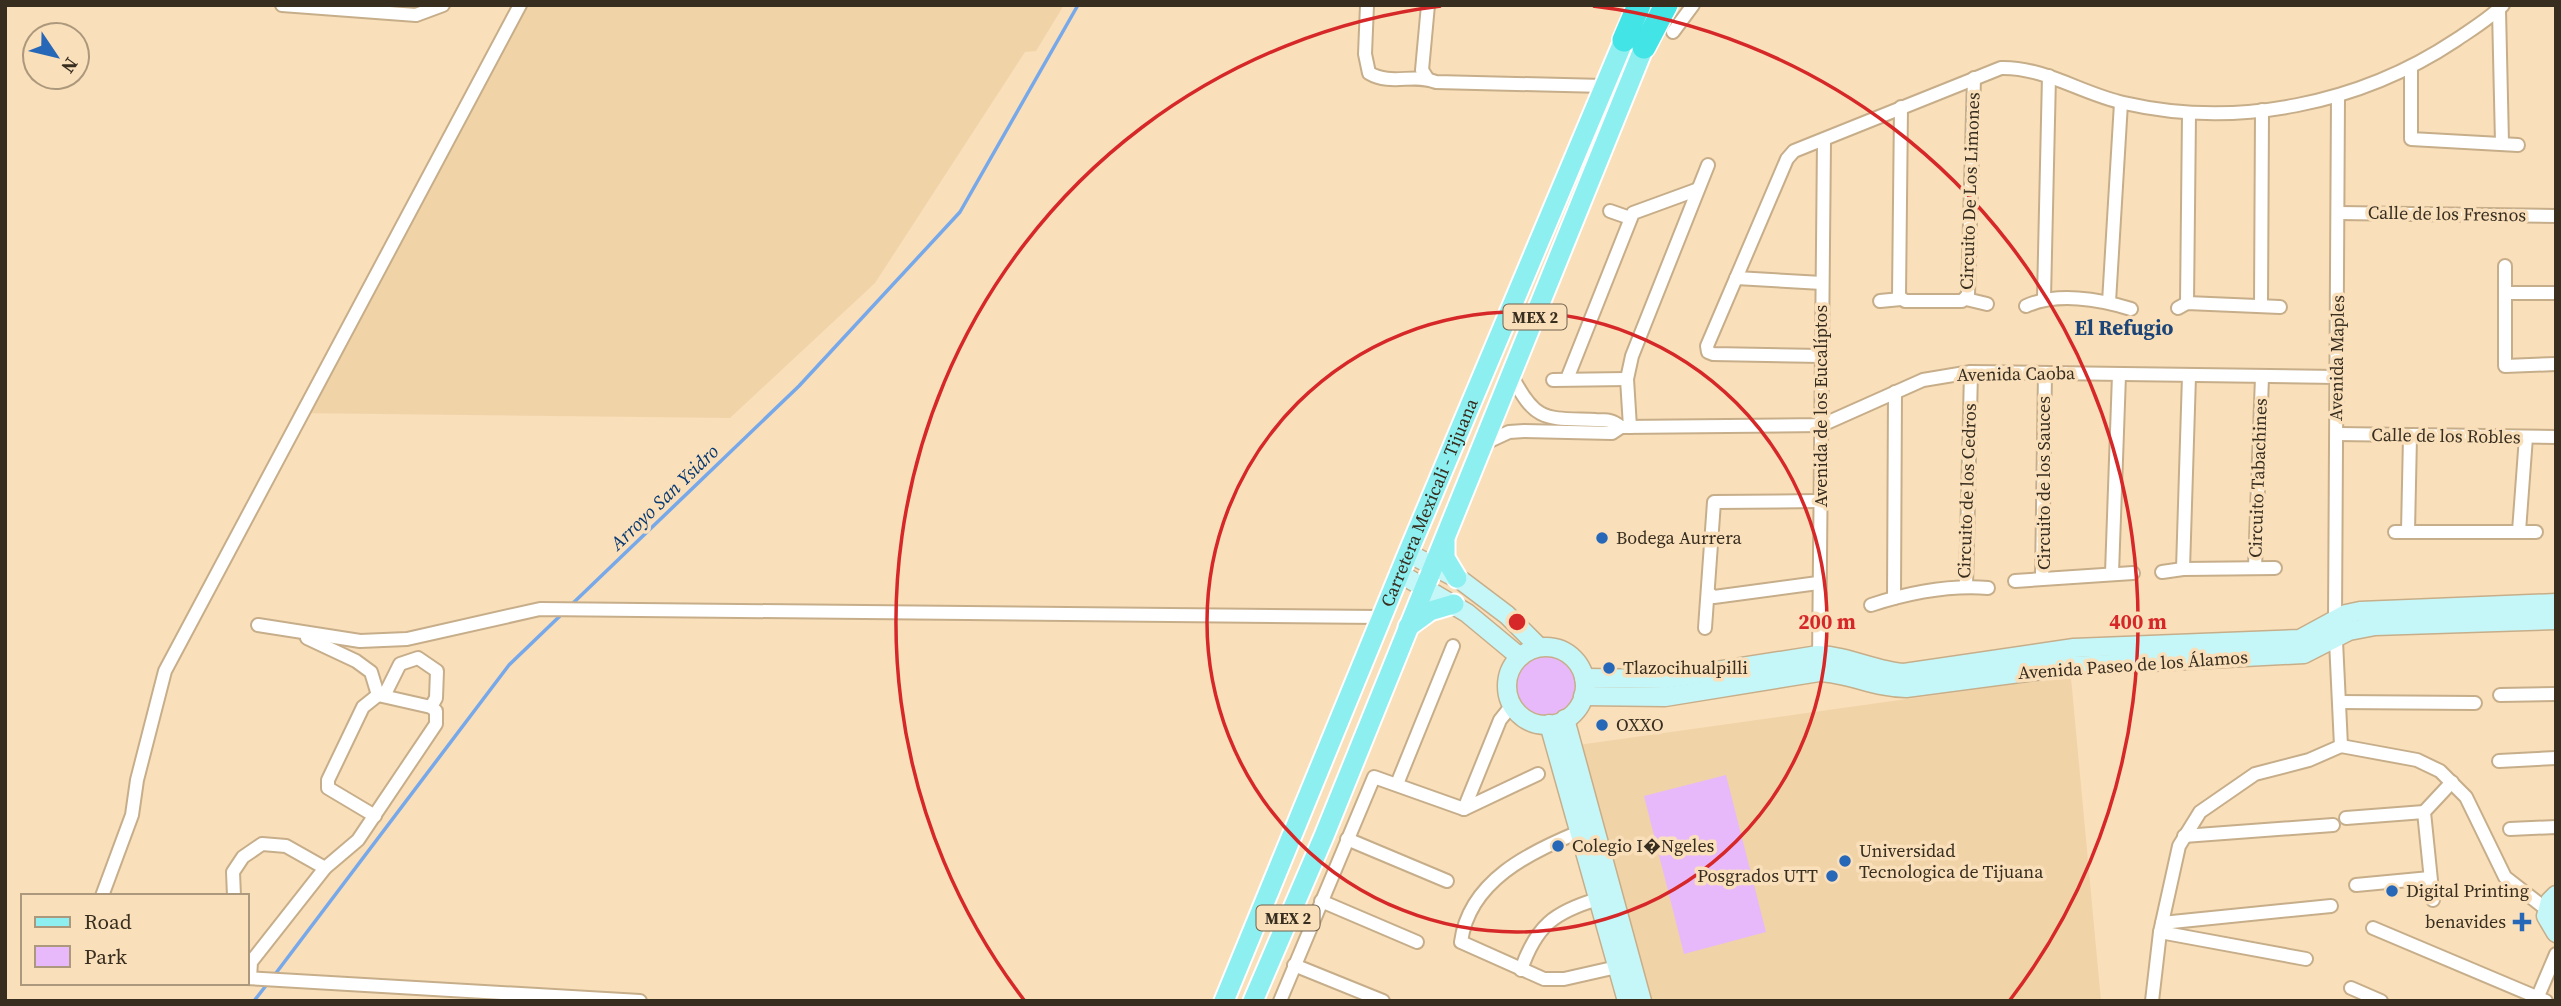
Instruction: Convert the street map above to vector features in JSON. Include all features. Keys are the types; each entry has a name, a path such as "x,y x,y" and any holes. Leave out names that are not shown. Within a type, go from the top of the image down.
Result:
{"highway":[{"path":"1633,5 1634,44"},
{"name":"Carretera Mexicali - Tijuana","path":"1634,44 1639,5"},
{"path":"1634,44 1664,5"}],"main road":[{"name":"Carretera Mexicali - Tijuana","path":"1224,1001 1399,573 1604,86 1634,44"},
{"name":"Carretera Mexicali - Tijuana","path":"1253,1001 1343,789 1511,376 1634,44"},
{"path":"1445,537 1445,558 1457,578"},
{"path":"1407,627 1430,611 1454,604"},
{"path":"1343,789 1339,782 1339,772 1365,701 1365,695 1355,686"}],"street":[{"path":"282,5 416,15 443,5"},
{"path":"103,894 132,815 137,780 165,671 520,5"},
{"path":"1367,5 1365,54 1369,74 1380,79 1427,78 1436,82 1604,86"},
{"path":"1427,78 1422,70 1428,5"},
{"path":"1672,32 1693,5"},
{"path":"1821,356 1708,352 1707,346 1787,159 1794,151 1825,141 1901,107 2001,68 2017,68 2049,76 2121,103 2189,115 2262,110 2338,97 2411,69 2501,8"},
{"path":"2501,8 2501,143"},
{"path":"2411,69 2412,139 2518,145"},
{"path":"2044,298 2049,76"},
{"name":"Circuito De Los Limones","path":"1881,301 1966,299 1974,78"},
{"name":"Avenida Maples","path":"2338,97 2335,620 2340,702 2338,739 2341,746"},
{"path":"2109,302 2121,103"},
{"path":"1901,107 1901,299"},
{"path":"2261,305 2262,110"},
{"path":"2189,115 2183,306 2280,307"},
{"name":"Avenida de los Eucalíptos","path":"1819,664 1825,141"},
{"path":"1625,427 1627,379 1632,356 1707,166"},
{"path":"1567,379 1630,218 1637,209 1696,190"},
{"path":"1610,211 1630,218"},
{"name":"Calle de los Fresnos","path":"2339,213 2556,216"},
{"path":"2505,266 2505,366 2556,365"},
{"path":"1736,278 1822,283"},
{"path":"2505,293 2556,293"},
{"path":"2026,306 2044,298 2109,302 2131,309"},
{"path":"1966,299 1987,304"},
{"name":"Avenida Caoba","path":"1625,427 1822,425 1923,380 1971,372 2337,377"},
{"name":"Circuito de los Cedros","path":"1871,605 1894,598 1966,586 1971,372"},
{"name":"Circuito de los Sauces","path":"2045,373 2042,578 2133,573"},
{"path":"2112,573 2119,375"},
{"path":"1511,376 1521,395 1537,413 1547,418 1612,420 1625,427"},
{"path":"2183,569 2189,376"},
{"name":"Circuito Tabachines","path":"2162,572 2255,567 2262,377"},
{"path":"1553,380 1627,379"},
{"path":"1894,598 1895,392"},
{"path":"1483,444 1510,432 1612,433 1625,427"},
{"name":"Calle de los Robles","path":"2337,434 2556,437"},
{"path":"2410,437 2402,532 2536,532"},
{"path":"2519,531 2526,437"},
{"path":"1705,628 1710,594 1710,518 1714,502 1820,501"},
{"path":"1408,552 1457,578 1507,615 1539,647"},
{"path":"2255,567 2275,568"},
{"path":"1399,573 1454,604 1520,657"},
{"path":"2015,581 2042,578"},
{"path":"1710,594 1714,597 1818,583"},
{"path":"1966,586 1988,588"},
{"name":"Avenida Paseo de los Álamos","path":"1584,687 1665,696 1819,664 1836,656 1890,672 1904,673 2074,648 2300,639 2335,620 2360,611 2556,603"},
{"path":"258,625 360,641 407,639 540,609 1381,617"},
{"name":"Avenida Paseo de los Álamos","path":"1819,664 1893,688 1906,688 2073,666 2304,654 2349,631 2375,626 2556,620"},
{"path":"295,632 356,661 371,673 381,695"},
{"path":"1397,783 1453,646"},
{"path":"1539,647 1563,650 1573,657 1584,687 1576,710 1557,722 1528,720 1512,705 1507,685 1509,675 1520,657 1539,647"},
{"path":"375,816 328,788 328,780 363,707 381,695 400,664 418,658 437,671 436,698 431,707"},
{"path":"2500,695 2556,694"},
{"path":"381,695 431,707 436,711 436,724 358,840 325,868 249,960 248,978 640,1001"},
{"path":"2340,702 2475,703"},
{"path":"1464,809 1500,720 1512,705"},
{"path":"1557,722 1579,832 1627,1001"},
{"path":"1557,722 1642,1001"},
{"path":"2152,1001 2161,928 2184,836 2200,813 2255,774 2309,760 2341,746 2345,749 2417,760 2440,771 2466,797 2505,877 2551,902 2548,923 2556,933"},
{"path":"2499,761 2556,758"},
{"path":"1280,1001 1374,777 1464,809 1538,774"},
{"path":"2346,818 2424,813 2452,782"},
{"path":"2424,813 2433,900"},
{"path":"2184,836 2333,825"},
{"path":"2510,829 2556,827"},
{"path":"1579,832 1532,851 1499,875 1474,908 1461,942 1521,971 1553,980 1617,967"},
{"path":"1348,839 1447,881"},
{"path":"234,894 233,872 243,857 262,844 286,846 325,868"},
{"path":"2356,885 2430,878"},
{"path":"1521,971 1539,932 1554,916 1598,900"},
{"path":"1321,901 1417,942"},
{"path":"2161,928 2331,905"},
{"path":"2161,928 2306,959"},
{"path":"2373,929 2540,1000 2556,954"},
{"path":"1294,965 1382,1001"},
{"path":"2351,988 2381,1001"}],"shaded area":[{"path":"524,5 1064,5 1036,51 1025,52 875,283 730,418 293,413"},
{"name":"Universidad Tecnologica de Tijuana","path":"2070,667 2101,1001 1640,1001 1578,745 2029,682"}],"green space":[{"path":"1541,654 1553,654 1569,663 1576,673 1576,697 1569,707 1553,716 1541,716 1530,711 1521,702 1516,691 1516,679 1521,668 1530,659"},
{"path":"1726,775 1766,932 1684,954 1644,796"}],"waterway":[{"name":"Arroyo San Ysidro","path":"570,606 799,386 960,212 1078,5"},
{"name":"Arroyo San Ysidro","path":"273,977 509,665 562,614"},
{"name":"Arroyo San Ysidro","path":"254,1001 268,983"}],"place":[{"name":"Bodega Aurrera","path":"1602,538"},
{"name":"Tlazocihualpilli","path":"1609,668"},
{"name":"OXXO","path":"1602,725"},
{"name":"Colegio I�Ngeles","path":"1558,846"},
{"name":"Universidad Tecnologica de Tijuana","path":"1845,861"},
{"name":"Posgrados UTT","path":"1832,876"},
{"name":"Digital Printing","path":"2392,891"},
{"name":"benavides","path":"2522,922"}],"district":[{"name":"El Refugio","path":"2124,328"}]}
